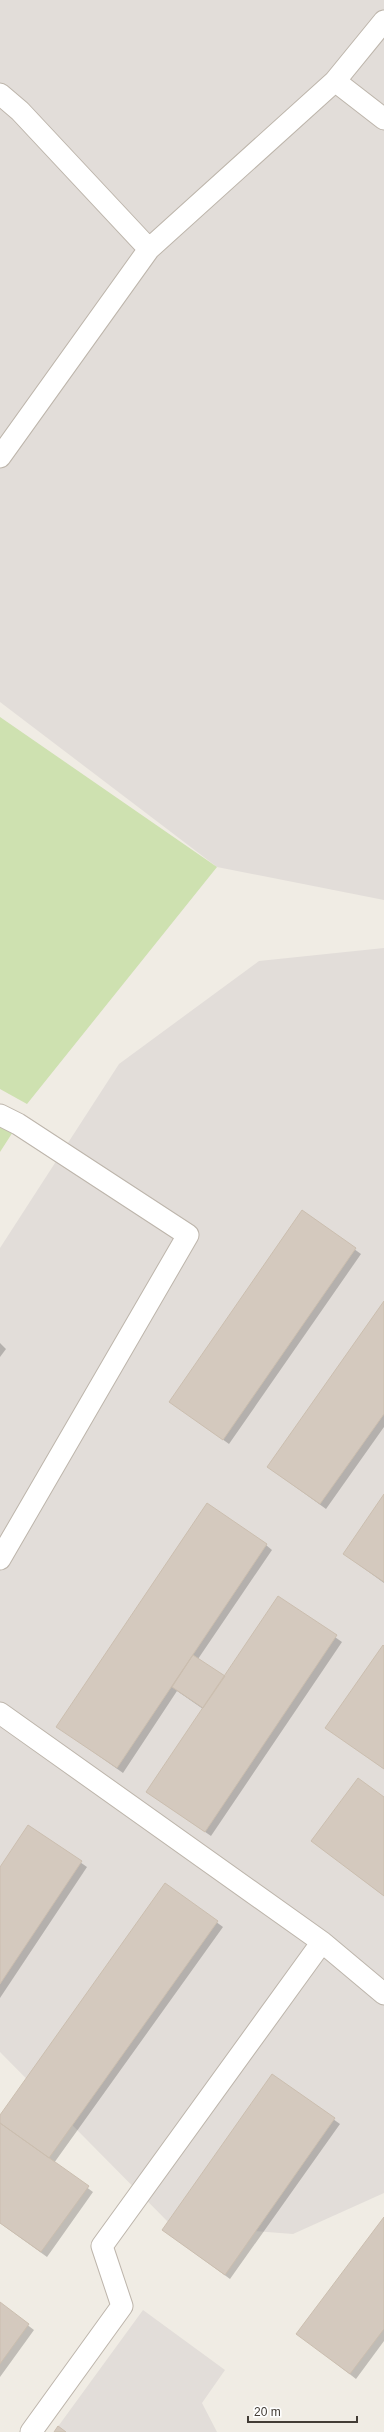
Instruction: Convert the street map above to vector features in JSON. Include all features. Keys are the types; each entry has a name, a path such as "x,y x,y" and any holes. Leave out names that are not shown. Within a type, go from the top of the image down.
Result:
{"lane":[{"path":"0,457 149,249 335,82 384,21"},
{"path":"335,82 384,119"},
{"path":"0,94 20,111 149,249"},
{"path":"0,1115 18,1124 188,1235 0,1559"},
{"path":"0,1713 322,1942 384,1994"},
{"path":"31,2432 122,2306 102,2246 322,1942"}],"shaded area":[{"path":"0,0 384,0 384,900 217,867 0,702"},
{"path":"384,948 384,2193 293,2234 171,2225 0,2052 0,1248 119,1064 259,961"},
{"path":"143,2310 225,2370 202,2403 217,2432 54,2432"}],"green space":[{"path":"0,717 217,867 27,1104 0,1089"},
{"path":"0,1116 18,1124 0,1152"}],"building":[{"path":"302,1210 356,1248 223,1440 169,1402"},
{"path":"384,1301 384,1414 320,1504 267,1467"},
{"path":"384,1494 384,1582 343,1554"},
{"path":"207,1503 267,1544 117,1768 56,1727"},
{"path":"278,1596 337,1635 205,1832 146,1792"},
{"path":"383,1645 384,1646 384,1769 325,1728"},
{"path":"193,1655 225,1676 203,1708 172,1687"},
{"path":"358,1778 384,1797 384,1896 311,1841"},
{"path":"28,1825 82,1861 0,1984 0,1867"},
{"path":"165,1883 218,1921 49,2158 0,2123 0,2115"},
{"path":"272,2074 335,2118 225,2275 162,2230"},
{"path":"0,2123 89,2186 41,2252 0,2223"},
{"path":"384,2217 384,2329 350,2374 296,2334"},
{"path":"0,2302 29,2324 0,2364"},
{"path":"58,2426 66,2432 54,2432"}]}
